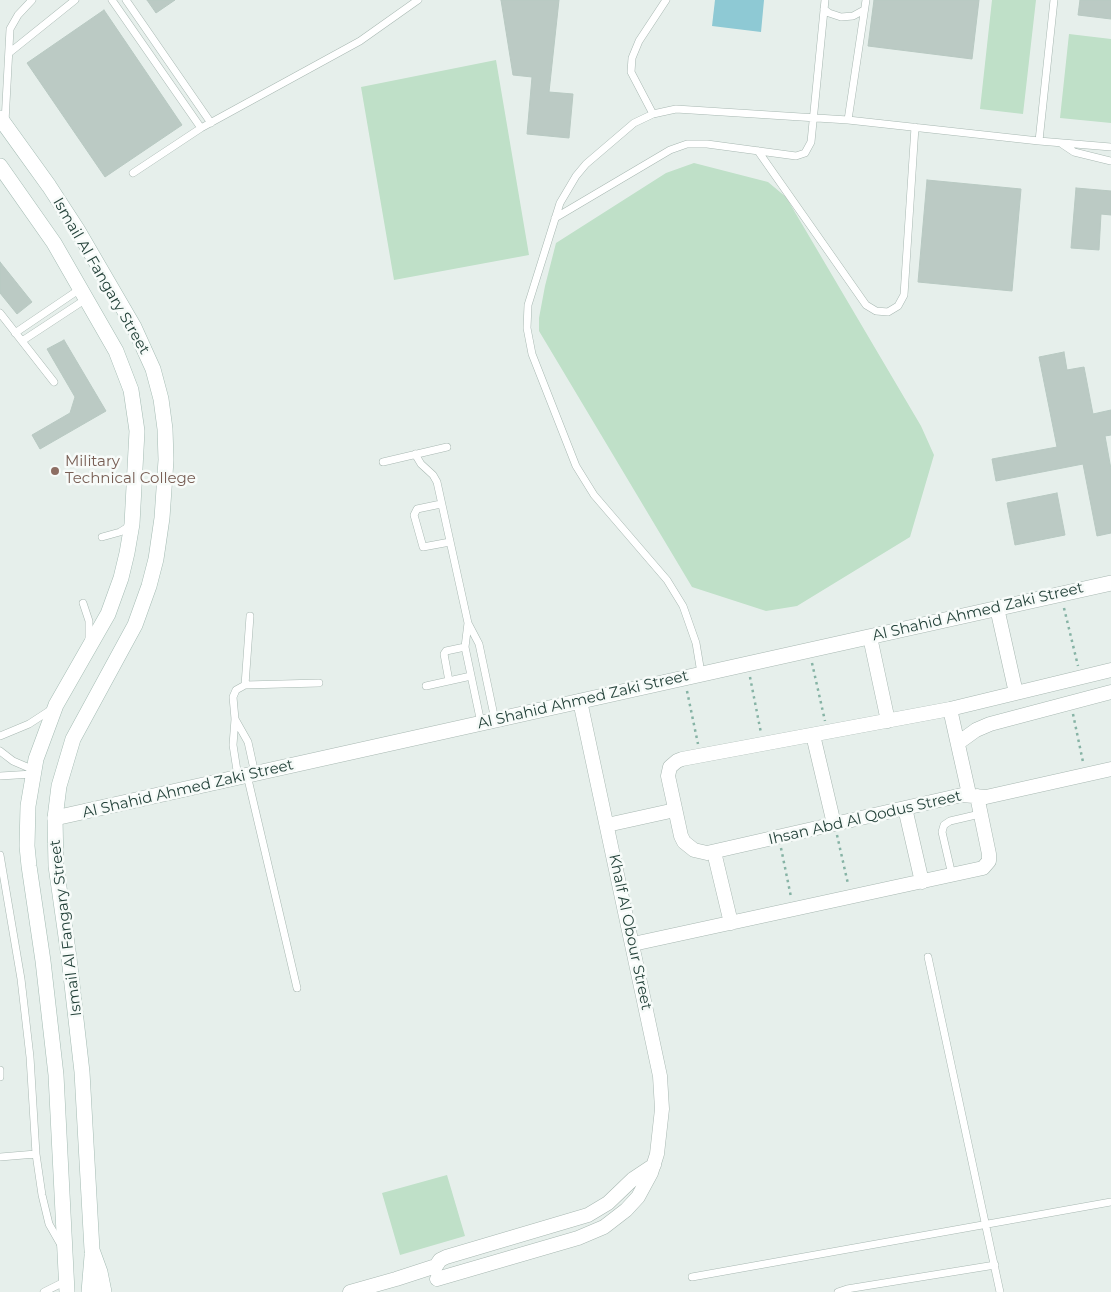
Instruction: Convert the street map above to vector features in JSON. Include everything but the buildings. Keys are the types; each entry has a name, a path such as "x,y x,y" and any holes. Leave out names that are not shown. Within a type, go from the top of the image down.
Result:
{"main road":[{"name":"Ismail Al Fangary Street","path":"2,121 77,228 134,327 152,369 161,399 165,429 166,460 162,518 156,559 149,586 135,625 74,739 61,778 55,818 56,866 71,968 82,1072 92,1250 100,1272 104,1292"},
{"name":"Ismail Al Fangary Street","path":"2,171 54,243 122,364 134,404 137,445 132,524 128,553 118,590 108,614 56,705 40,745 33,772 28,806 27,846 45,970 55,1065 67,1286"},
{"name":"Al Shahid Ahmed Zaki Street","path":"55,818 1111,583"},
{"path":"89,1292 92,1250"}],"street":[{"path":"996,608 1016,693"},
{"path":"870,637 888,721"},
{"path":"701,756 950,709 1111,670"},
{"path":"958,744 970,734 990,724 1111,692"},
{"name":"Khalf Al Obour Street","path":"350,1292 438,1279 440,1260 588,1215 608,1203 633,1179 654,1164 661,1126 661,1087 580,701"},
{"path":"632,944 983,868 989,861 990,854 980,814 958,744 950,709"},
{"path":"813,735 834,824"},
{"name":"Ihsan Abd Al Qodus Street","path":"701,756 677,761 670,767 668,776 681,836 689,847 700,852 714,852 906,808 973,795 986,797 1111,769"},
{"path":"906,808 922,882"},
{"path":"607,825 675,810"},
{"path":"714,852 731,923"}],"lane":[{"path":"9,53 75,0"},
{"path":"112,0 201,128"},
{"path":"126,0 211,123"},
{"path":"133,173 201,128 360,41 418,0"},
{"path":"653,114 631,72 632,58 640,41 666,0"},
{"path":"555,218 678,146 697,143 796,156 805,153 810,146 825,0"},
{"path":"848,120 866,0"},
{"path":"1039,141 1054,0"},
{"path":"2,121 10,29 28,2"},
{"path":"824,9 841,17 853,16 864,10"},
{"path":"700,673 696,643 683,606 667,580 594,495 576,466 532,354 527,328 528,305 555,218 567,189 586,164 626,129 653,114 676,109 848,120 1111,147"},
{"path":"758,151 866,305 876,311 888,312 898,306 904,295 915,127"},
{"path":"1059,143 1074,152 1111,161"},
{"path":"15,333 83,294"},
{"path":"22,341 83,294"},
{"path":"0,313 54,382"},
{"path":"383,462 447,446"},
{"path":"415,454 421,464 435,478 468,623 465,647 471,676 488,722"},
{"path":"442,504 417,509 414,515 423,547 450,542"},
{"path":"102,537 120,532 132,524"},
{"path":"83,603 89,621 89,646"},
{"path":"245,685 250,616"},
{"path":"468,623 476,635 479,644 488,722"},
{"path":"449,681 444,654 446,651 465,647"},
{"path":"426,686 471,676"},
{"path":"296,988 247,775 233,745 235,719 233,700 238,688 245,685 319,683"},
{"path":"0,736 28,724 56,705"},
{"path":"235,719 248,742 247,775"},
{"path":"0,751 33,772"},
{"path":"0,776 33,772"},
{"path":"952,876 942,832 944,825 950,821 980,814"},
{"path":"0,855 21,979 30,1057 36,1154 42,1195 49,1224 66,1255"},
{"path":"928,957 1000,1292"},
{"path":"0,1070 0,1077"},
{"path":"0,1157 36,1154"},
{"path":"692,1277 1111,1202"},
{"path":"838,1292 994,1265"},
{"path":"44,1292 67,1286"}],"path":[{"path":"1061,594 1080,678"},
{"path":"809,650 828,732"},
{"path":"747,664 763,744"},
{"path":"684,678 701,756"},
{"path":"1071,703 1085,774"},
{"path":"834,824 851,897"},
{"path":"779,837 794,909"}],"green space":[{"path":"992,0 1036,0 1023,114 980,109"},
{"path":"1069,34 1111,39 1111,123 1060,118"},
{"path":"496,60 529,255 394,280 361,87"},
{"path":"694,163 768,182 786,197 921,426 934,455 910,537 797,606 766,611 692,587 539,331 539,318 545,286 556,243 666,173"},
{"path":"447,1175 465,1236 400,1255 382,1193"}],"water":[{"path":"715,0 764,0 761,32 712,26"}],"place":[{"name":"Military Technical College","path":"55,471"}]}
